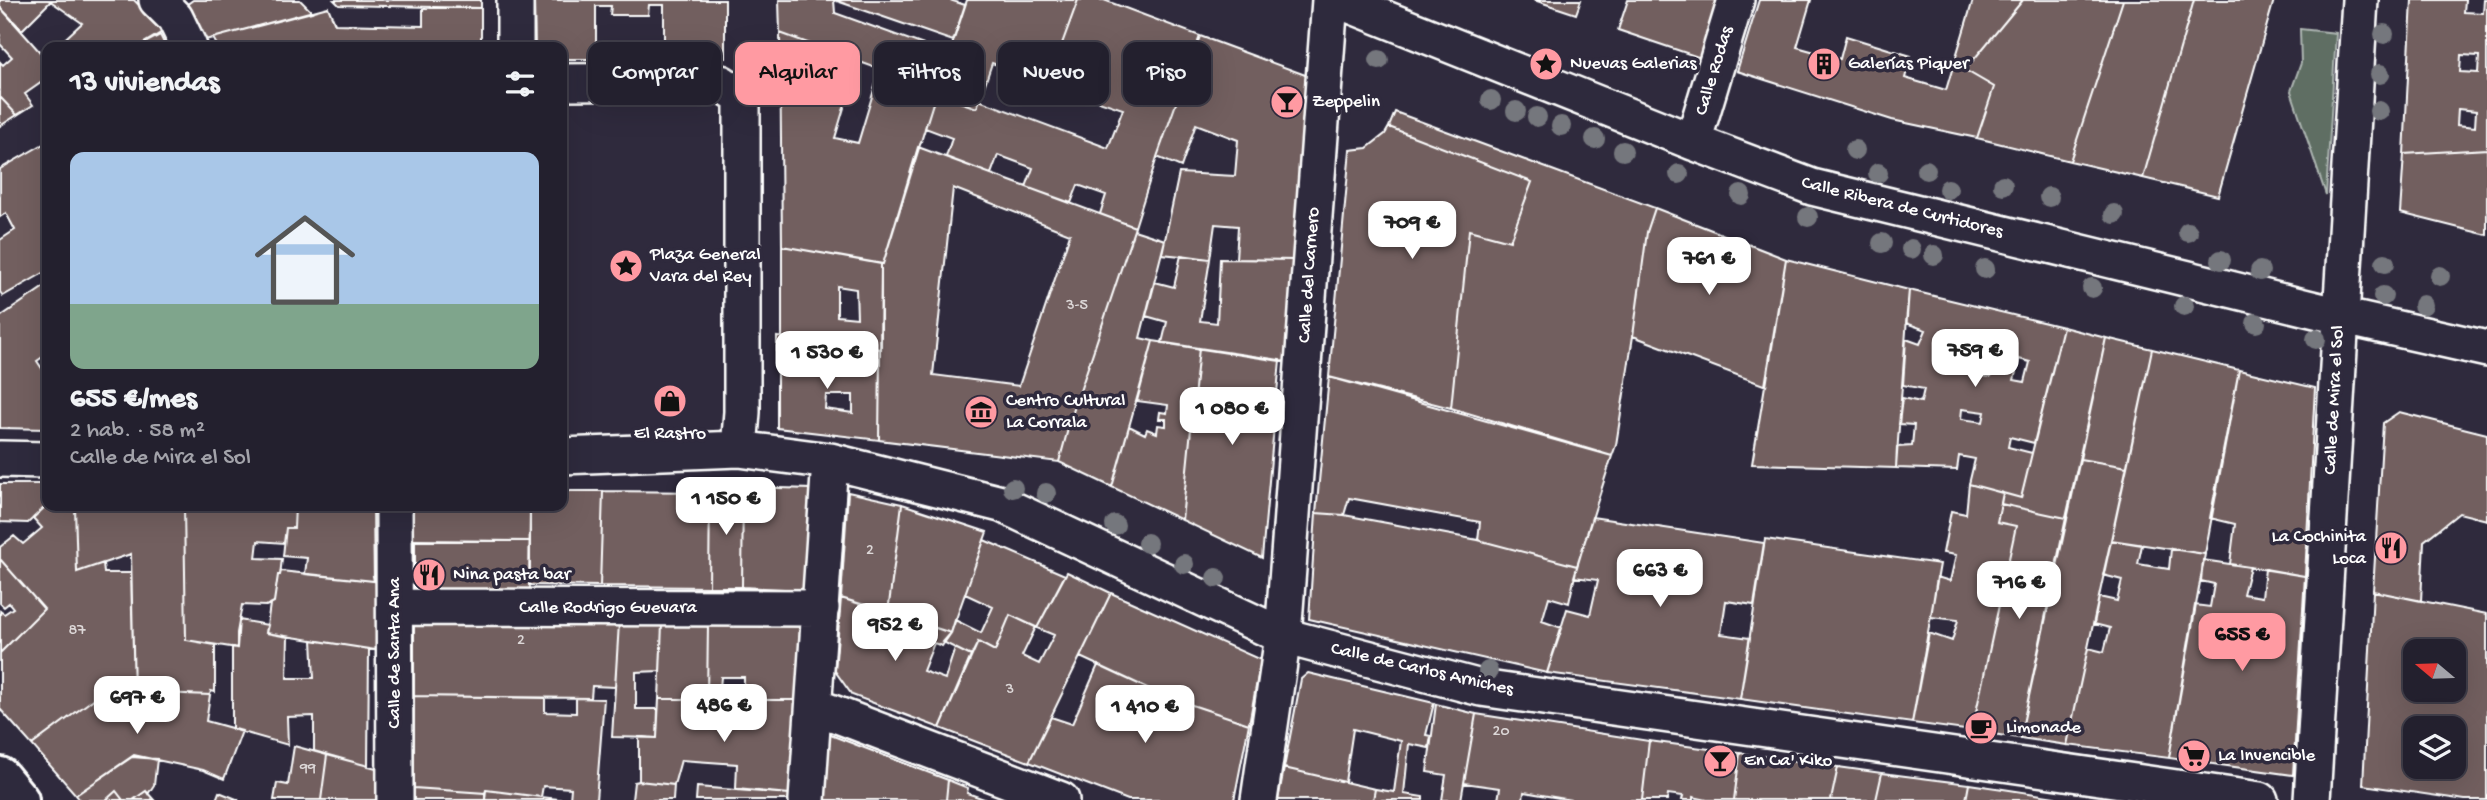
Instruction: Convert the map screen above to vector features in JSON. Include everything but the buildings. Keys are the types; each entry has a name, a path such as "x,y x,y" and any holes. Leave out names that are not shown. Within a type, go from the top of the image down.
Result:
{"street":[{"path":"157,0 175,18 187,42"},
{"path":"515,0 515,42"},
{"name":"Calle del Carnero","path":"1259,800 1283,636 1330,0"},
{"name":"Calle Ribera de Curtidores","path":"1338,0 1812,187 2340,316 2487,349"},
{"name":"Calle Rodas","path":"1693,142 1736,0"},
{"name":"Calle de Mira el Sol","path":"2312,800 2360,0"},
{"path":"567,82 707,81 721,83 741,97 742,412 739,449 567,456"},
{"name":"Calle de Carlos Arniches","path":"739,449 830,461 1001,504 1283,636 1481,688 2260,800"},
{"path":"0,459 42,460"},
{"path":"807,800 830,461"},
{"name":"Calle de Santa Ana","path":"394,511 395,800"},
{"name":"Calle Rodrigo Guevara","path":"395,607 821,608"},
{"path":"814,706 1061,800"}],"green space":[{"path":"2300,29 2336,33 2326,195 2291,91 2301,63"}],"place":[{"name":"Nuevas Galerias","path":"1546,64"},
{"name":"Galerías Piquer","path":"1824,64"},
{"name":"Zeppelin","path":"1287,102"},
{"name":"Plaza General Vara del Rey","path":"626,266"},
{"name":"El Rastro","path":"670,401"},
{"name":"Centro Cultural La Corrala","path":"981,412"},
{"name":"La Cochinita Loca","path":"2391,548"},
{"name":"Nina pasta bar","path":"429,575"},
{"name":"Limonade","path":"1981,728"},
{"name":"La Invencible","path":"2194,756"},
{"name":"En Ca' Kiko","path":"1720,761"}]}
